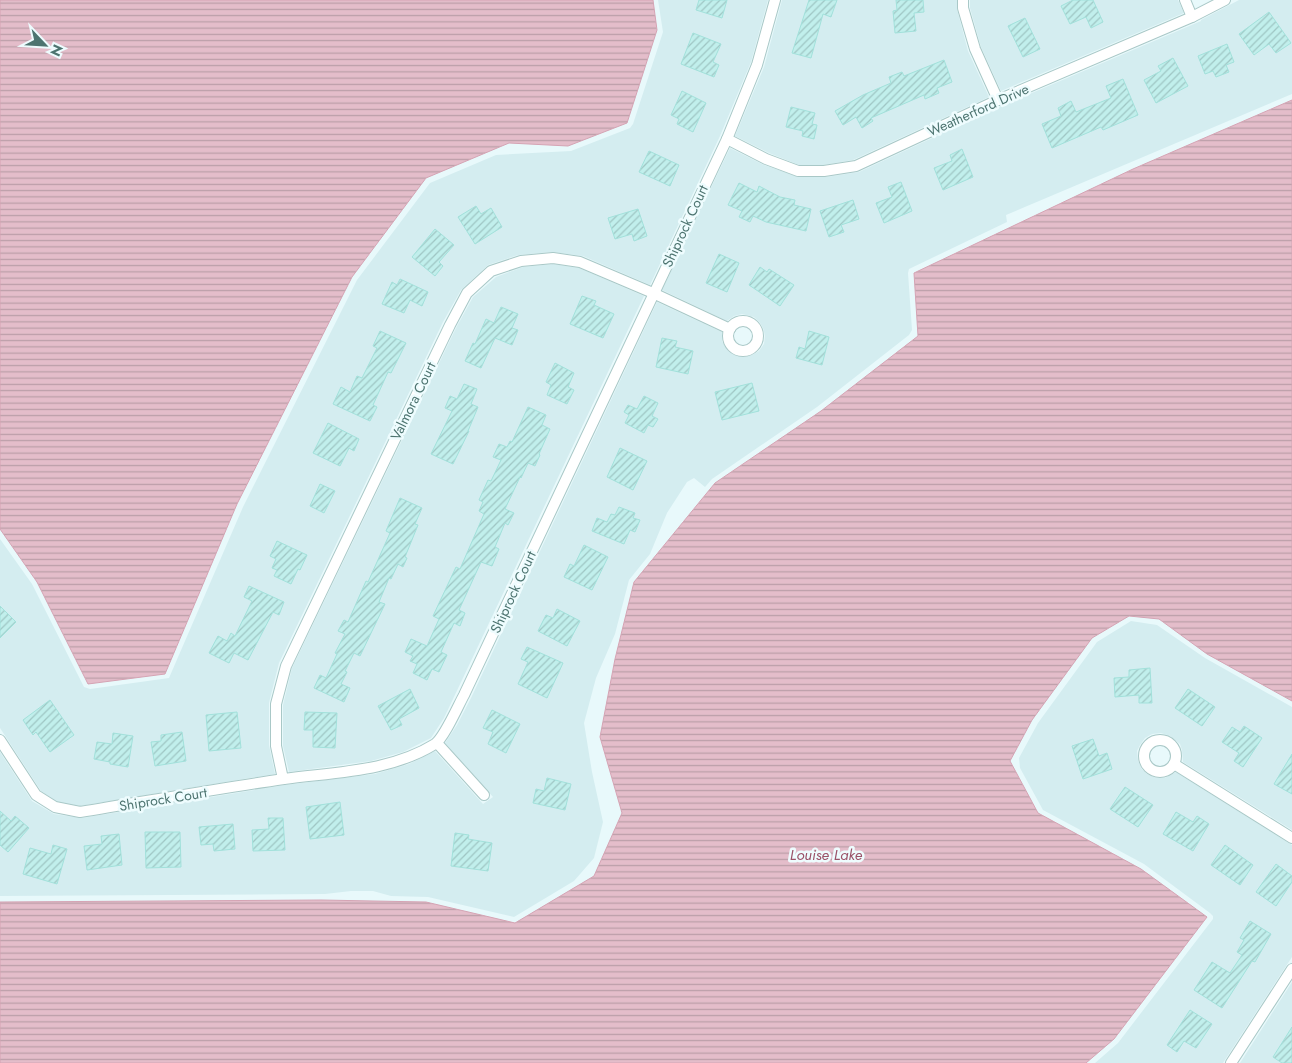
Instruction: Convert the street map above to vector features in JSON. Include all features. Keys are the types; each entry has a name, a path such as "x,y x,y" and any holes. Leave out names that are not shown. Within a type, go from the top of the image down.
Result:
{"street":[{"name":"Shiprock Court","path":"0,740 36,796 55,808 80,812 283,779 374,768 406,758 437,743 451,722 464,695 727,139 758,65 775,0"},
{"path":"963,0 963,8 975,49 998,100"},
{"path":"1186,0 1192,17"},
{"name":"Weatherford Drive","path":"727,139 766,159 798,171 824,171 856,166 998,100 1192,17 1225,0"},
{"name":"Valmora Court","path":"283,779 276,746 276,704 286,666 467,293 491,271 521,261 553,258 580,262 730,329"},
{"path":"437,743 484,795"},
{"path":"1174,764 1292,838"},
{"path":"1231,1063 1292,970"}],"shaded area":[{"path":"658,0 768,0 751,62 720,136 650,285 583,256 552,252 518,255 488,265 461,290 443,322 279,663 269,703 269,745 275,774 80,806 57,802 41,791 0,728 0,539 32,584 84,687 90,689 169,678 243,507 357,280 430,183 496,155 571,151 630,128 633,124 663,32"},
{"path":"782,0 957,0 957,9 968,51 989,97 853,160 823,165 799,165 769,153 735,136 764,67"},
{"path":"970,0 1178,0 1184,13 1001,91 981,47 970,8"},
{"path":"1239,0 1292,0 1292,94 1006,215 1007,222 909,269 912,330 909,335 817,407 712,479 705,487 694,478 687,482 667,513 650,554 629,580 615,634 596,678 584,723 603,822 594,858 574,881 514,917 428,897 391,896 373,891 325,894 0,896 0,752 32,801 54,814 82,818 285,785 375,774 409,764 435,751 483,804 493,797 445,743 471,698 657,302 722,332 722,341 726,348 736,355 744,357 752,355 759,351 764,344 763,328 754,317 742,314 734,316 727,321 662,290 730,148 764,165 799,177 826,177 859,172 1001,106 1201,21"},
{"path":"553,264 579,268 644,296 444,718 431,738 403,752 371,761 289,772 283,746 283,705 292,668 456,328 473,297 496,277 523,267"},
{"path":"1131,621 1157,625 1205,658 1292,707 1292,830 1183,762 1180,744 1170,736 1161,733 1152,734 1145,738 1137,751 1141,768 1147,774 1156,778 1165,778 1176,772 1292,845 1292,957 1223,1063 1095,1063 1118,1043 1213,919 1213,916 1144,864 1043,810 1020,768 1019,758 1038,723 1097,642"},
{"path":"1292,982 1292,1063 1240,1063"}],"water":[{"path":"0,0 653,0 657,30 627,123 568,146 509,143 426,178 352,277 237,504 165,674 88,684 37,582 0,529"},
{"name":"Louise Lake","path":"1292,100 1292,701 1207,654 1159,619 1129,616 1092,638 1032,720 1010,761 1038,813 1141,869 1207,917 1114,1039 1086,1063 0,1063 0,902 321,900 426,902 515,923 594,876 622,813 600,737 615,659 634,582 715,483 821,411 918,336 914,273 1133,169"}],"building":[{"path":"699,0 727,0 722,18 696,10"},
{"path":"809,0 837,0 831,17 823,14 811,58 792,53"},
{"path":"896,0 923,0 924,12 914,13 916,31 895,33 893,11 897,10"},
{"path":"1073,0 1093,0 1103,22 1091,28 1086,17 1070,24 1061,6"},
{"path":"1269,12 1291,43 1276,53 1269,44 1254,55 1239,34"},
{"path":"1025,18 1040,49 1023,57 1008,26"},
{"path":"693,33 721,44 713,62 719,65 714,77 681,64"},
{"path":"1227,44 1234,62 1226,65 1229,72 1216,77 1213,71 1205,74 1198,56"},
{"path":"1173,58 1188,86 1156,103 1144,80 1161,71 1158,66"},
{"path":"944,60 952,82 937,88 939,93 925,99 924,95 871,118 873,121 862,128 856,117 843,125 835,111 863,95 891,83 889,77 902,72 904,76"},
{"path":"1123,79 1138,115 1103,130 1101,127 1052,148 1042,124 1061,116 1058,108 1071,101 1076,112 1111,98 1106,86"},
{"path":"682,91 706,103 693,132 677,124 679,119 671,115"},
{"path":"791,107 815,113 812,124 817,125 814,139 802,136 803,131 786,127"},
{"path":"962,149 973,177 943,190 934,168 952,161 950,155"},
{"path":"649,151 679,165 670,186 639,172"},
{"path":"901,182 912,211 884,223 876,203 892,197 888,187"},
{"path":"739,183 757,192 759,186 780,197 795,200 794,205 811,209 806,231 766,222 753,216 750,222 739,217 742,211 728,205"},
{"path":"853,200 859,219 841,225 844,232 829,237 820,211"},
{"path":"476,206 481,214 491,208 502,227 475,244 458,217"},
{"path":"638,209 647,236 634,241 632,234 615,239 608,218"},
{"path":"435,229 454,245 439,262 443,266 435,276 412,257"},
{"path":"719,254 739,263 727,292 706,283"},
{"path":"760,267 767,272 769,269 794,285 780,306 749,285"},
{"path":"400,279 428,292 422,306 410,300 404,313 382,304 392,282 397,285"},
{"path":"582,296 596,301 594,305 614,314 603,338 570,324"},
{"path":"501,307 518,314 512,328 518,330 512,345 495,338 481,368 465,361 486,319 494,323"},
{"path":"380,331 406,343 391,373 388,372 373,405 377,407 370,421 333,404 341,387 350,392 357,376 362,378 377,348 373,346"},
{"path":"809,331 829,337 822,365 796,358 799,347 805,349"},
{"path":"662,338 677,341 675,347 693,351 688,374 656,367"},
{"path":"555,363 574,373 568,387 574,390 567,404 547,395 551,385 546,382"},
{"path":"752,383 759,411 722,420 715,392"},
{"path":"464,384 477,389 471,404 478,407 453,464 431,454 452,411 445,408 450,396 457,399"},
{"path":"644,396 658,403 652,416 658,419 653,427 648,425 644,433 625,423 629,415 624,412 628,405 637,409"},
{"path":"528,407 546,415 542,425 550,429 535,466 528,463 505,509 514,513 508,525 505,523 495,547 499,549 492,566 481,562 459,610 465,613 460,626 454,623 441,652 447,655 439,672 432,669 427,680 413,673 417,664 410,661 413,656 405,652 411,639 427,646 439,619 433,616 456,567 460,569 484,514 479,511 483,502 479,500 488,480 491,481 501,460 493,457 499,444 507,447 510,441 512,442"},
{"path":"328,423 359,439 354,451 349,448 340,466 313,453"},
{"path":"620,448 647,461 633,490 607,477"},
{"path":"320,484 335,491 324,513 310,506"},
{"path":"400,498 422,508 415,524 418,525 403,567 398,564 391,579 389,578 379,602 385,604 360,656 354,653 345,671 347,672 341,684 350,688 344,702 314,688 320,675 326,678 337,654 335,653 345,634 338,631 344,620 348,622 366,581 368,582 390,533 386,531"},
{"path":"619,507 635,513 633,518 640,520 635,532 630,530 624,544 592,531 597,518 607,522 611,514 615,515"},
{"path":"277,541 307,555 291,584 274,576 277,570 272,568 276,559 270,556"},
{"path":"584,545 608,557 592,590 564,577 570,564 574,566"},
{"path":"249,586 284,602 279,615 273,612 248,660 234,653 229,663 209,653 218,636 227,641 231,633 235,636 252,601 244,597"},
{"path":"0,606 16,622 0,638"},
{"path":"557,609 580,621 567,646 538,631 546,615 553,618"},
{"path":"527,647 563,663 547,698 518,684 528,662 521,659"},
{"path":"1150,668 1152,703 1139,703 1139,695 1115,697 1114,678 1129,677 1129,670"},
{"path":"410,689 419,708 399,719 402,725 391,730 378,706"},
{"path":"1188,689 1215,707 1202,726 1175,708"},
{"path":"50,700 74,735 50,752 36,732 33,735 23,720"},
{"path":"492,710 520,724 506,753 488,744 493,732 483,728"},
{"path":"237,712 241,748 209,751 206,715"},
{"path":"305,712 337,713 335,748 313,747 313,730 304,730"},
{"path":"1244,726 1262,738 1243,767 1234,761 1239,753 1222,742 1232,727 1240,732"},
{"path":"182,732 186,761 155,766 151,742 161,741 161,735"},
{"path":"113,733 133,736 128,767 94,759 97,742 112,744"},
{"path":"1093,739 1099,756 1107,753 1112,769 1083,779 1072,746"},
{"path":"1292,754 1292,794 1274,784"},
{"path":"547,778 571,784 565,810 533,803 536,789 544,791"},
{"path":"1125,787 1153,805 1138,827 1110,809"},
{"path":"340,802 344,835 310,839 306,807"},
{"path":"0,811 11,821 15,816 29,828 8,852 0,845"},
{"path":"1176,812 1193,822 1197,816 1209,824 1193,851 1163,834"},
{"path":"268,818 283,818 285,850 253,851 252,830 269,829"},
{"path":"233,824 235,849 214,851 213,844 201,845 199,827"},
{"path":"145,832 180,832 181,867 146,868"},
{"path":"455,833 469,835 468,839 492,843 488,871 451,866"},
{"path":"119,834 122,865 87,870 84,846 102,844 101,836"},
{"path":"53,845 67,849 57,884 23,874 30,848 51,854"},
{"path":"1225,845 1253,865 1240,885 1211,865"},
{"path":"1276,864 1292,876 1292,882 1276,906 1256,892"},
{"path":"1250,921 1271,934 1255,962 1252,961 1222,1008 1194,990 1212,962 1230,973 1242,955 1237,952 1244,940 1240,938"},
{"path":"1190,1010 1212,1024 1196,1048 1184,1041 1177,1052 1167,1045"},
{"path":"1292,1027 1292,1063 1282,1063 1273,1057"}]}
